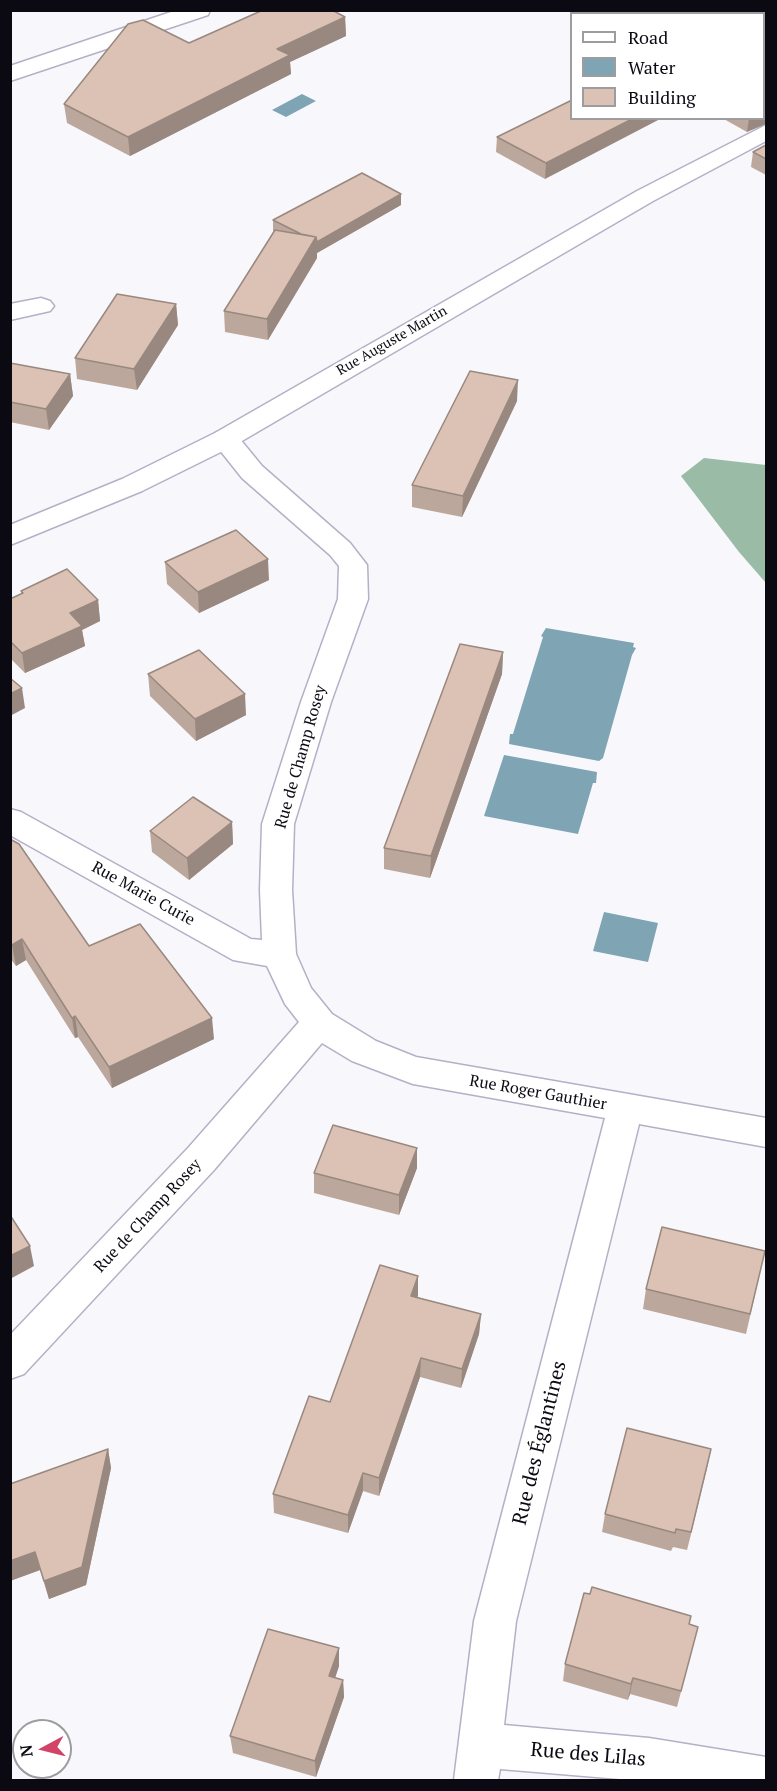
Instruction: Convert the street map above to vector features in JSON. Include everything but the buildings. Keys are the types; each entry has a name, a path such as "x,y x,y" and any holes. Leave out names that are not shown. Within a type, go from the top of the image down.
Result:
{"street":[{"path":"10,74 200,10"},
{"name":"Rue Auguste Martin","path":"10,536 132,485 225,439 645,196 766,132"},
{"path":"10,312 41,306"},
{"name":"Rue de Champ Rosey","path":"10,1362 201,1159 300,1042 320,1024 297,996 279,954 276,890 278,824 316,702 353,599 353,566 340,549 252,472 225,439"},
{"name":"Rue Marie Curie","path":"10,820 245,951 279,954"},
{"name":"Rue Roger Gauthier","path":"320,1024 364,1051 413,1070 766,1132"},
{"name":"Rue des Églantines","path":"479,1763 495,1621 625,1109"},
{"name":"Rue des Lilas","path":"479,1763 649,1760 766,1779"}],"green space":[{"path":"704,458 766,465 766,583 739,552 681,476"}],"water":[{"path":"302,94 316,101 286,117 272,110"},
{"path":"546,628 634,643 633,647 636,648 632,655 603,758 599,761 509,744 510,734 513,734 543,637 541,636"},
{"path":"504,755 597,772 596,783 593,783 578,834 484,816"},
{"path":"604,912 658,923 648,962 593,951"}]}
